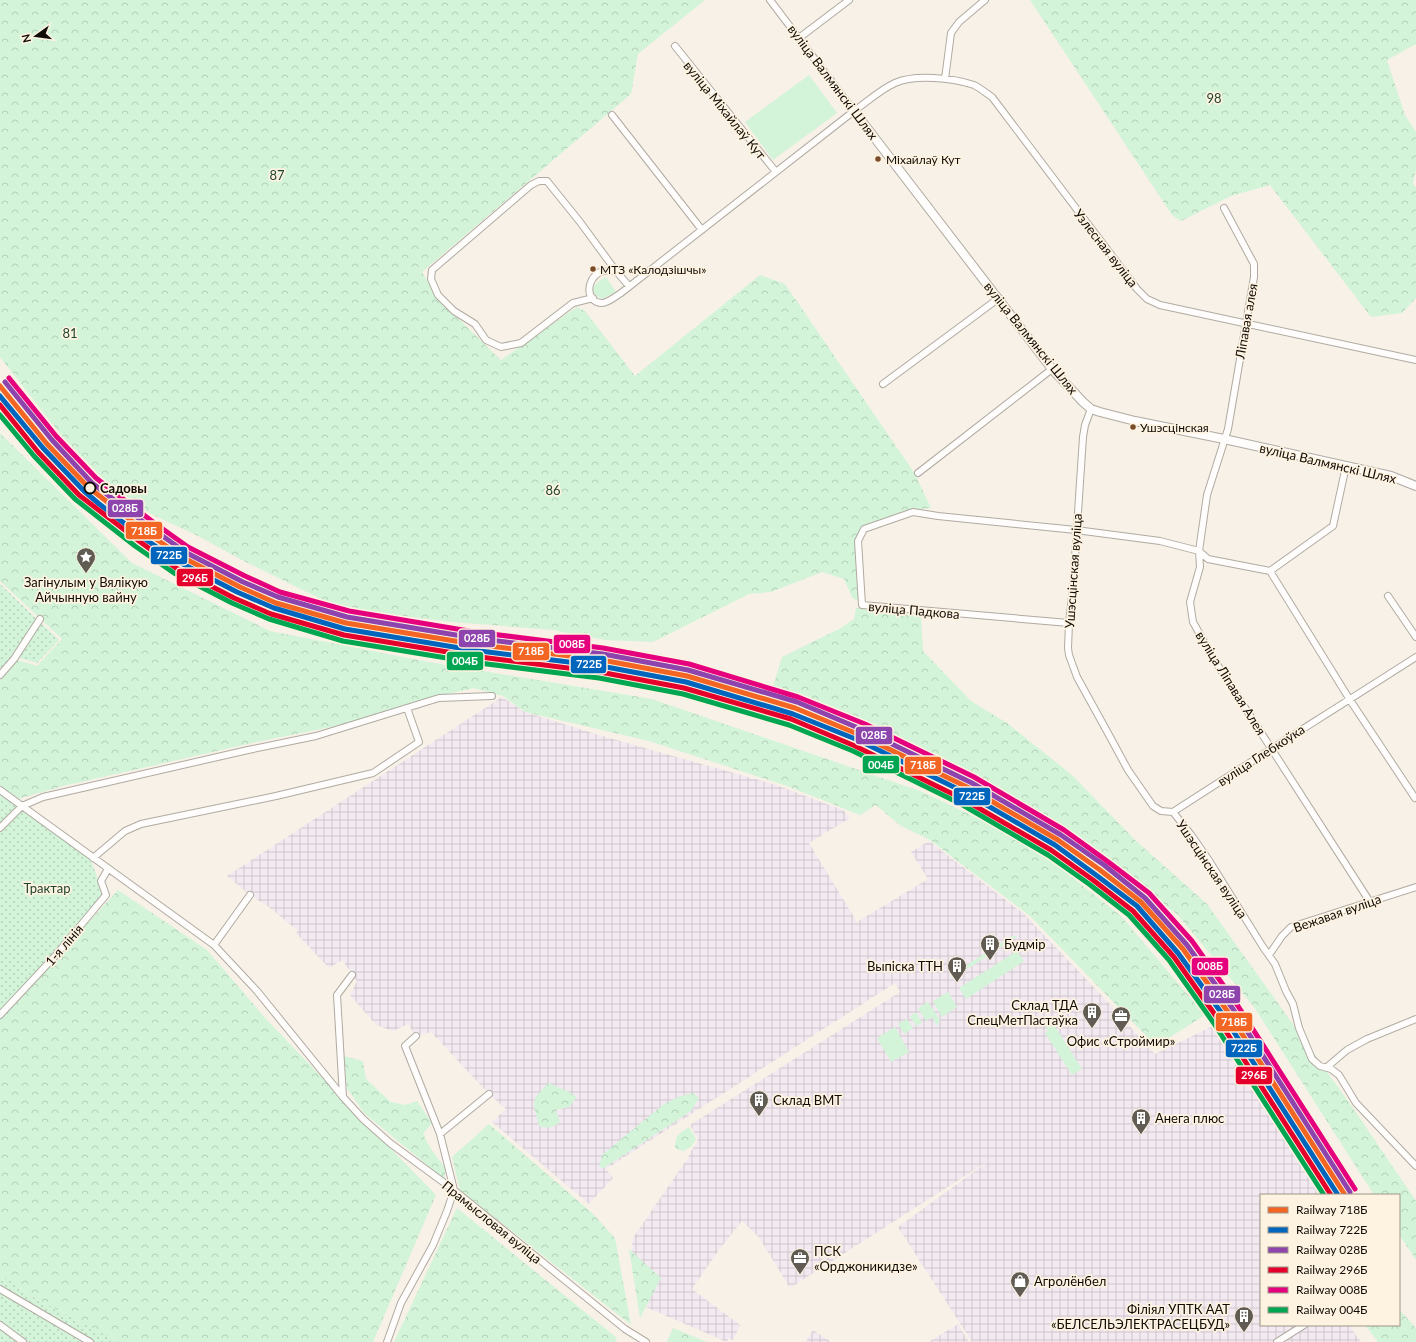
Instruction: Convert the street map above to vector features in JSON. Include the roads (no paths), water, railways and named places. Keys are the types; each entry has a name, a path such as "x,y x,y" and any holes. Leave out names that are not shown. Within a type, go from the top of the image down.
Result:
{"street":[{"name":"вуліца Валмянскі Шлях","path":"770,0 1052,369 1075,394 1092,409 1135,421 1390,476 1416,486"},
{"path":"799,38 849,0"},
{"path":"945,79 951,34 959,22 985,0"},
{"name":"вуліца Міхайлаў Кут","path":"675,46 776,172"},
{"name":"Узлесная вуліца","path":"854,111 893,83 904,79 921,77 945,79 974,85 992,97 1137,289 1147,299 1160,305 1416,360"},
{"path":"616,270 604,271 594,276 589,287 590,293 597,302 607,302 629,286 854,111"},
{"path":"612,115 702,230"},
{"path":"593,298 573,303 521,343 501,347 486,340 475,324 454,311 438,295 431,279 432,270 531,185 538,181 547,180 629,286"},
{"name":"Ліпавая алея","path":"1224,208 1254,264 1254,277 1246,324 1228,429 1224,439"},
{"path":"883,384 999,298"},
{"path":"918,473 1052,369"},
{"name":"Ушэсцінская вуліца","path":"1092,409 1085,425 1069,623 1068,648 1071,662 1077,677 1128,770 1153,806 1162,811 1173,812 1192,836 1275,964 1286,991 1294,1004 1299,1028 1308,1053 1315,1063 1320,1066 1327,1067 1339,1075 1356,1103 1416,1166"},
{"name":"вуліца Ліпавая Алея","path":"1224,439 1207,495 1199,551 1200,567 1190,602 1193,622 1213,658 1370,902"},
{"path":"1076,530 1160,541 1199,551 1208,559 1270,571 1333,526 1346,466"},
{"name":"вуліца Падкова","path":"1069,623 862,605 858,541 864,529 913,512 938,516 1076,530"},
{"path":"1270,571 1350,700 1415,798"},
{"path":"1388,596 1416,637"},
{"path":"0,675 14,658 40,619"},
{"name":"вуліца Глебкоўка","path":"1173,812 1416,657"},
{"path":"0,828 22,806 43,797 316,736 439,698 492,696"},
{"path":"93,858 125,832 141,824 276,796 373,773 419,742 407,708"},
{"name":"Прамысловая вуліца","path":"0,790 214,945 257,991 363,1119 390,1143 454,1190 625,1329 646,1342"},
{"name":"1-я лінія","path":"0,1015 56,955 106,895 101,881 108,869"},
{"name":"Вежавая вуліца","path":"1269,955 1282,936 1291,927 1416,887"},
{"path":"214,945 250,895"},
{"path":"343,1096 337,995 352,975"},
{"path":"1327,1067 1347,1050 1367,1039 1416,1019"},
{"path":"386,1342 401,1303 433,1245 454,1190 440,1134 405,1046 416,1036"},
{"path":"440,1134 489,1094"},
{"path":"0,1289 90,1342"},
{"path":"0,1325 23,1342"},
{"path":"1277,1342 1302,1326"}],"rail line":[{"name":"008Б","path":"9,378 56,436 96,478 188,547 280,592 349,611 475,632 603,648 689,664 798,697 865,724 974,777 1064,830 1149,893 1192,941 1238,1006 1355,1189"},
{"name":"028Б","path":"5,382 52,440 92,483 185,552 243,582 278,597 347,617 474,638 603,654 688,670 797,702 863,730 972,783 1061,835 1104,865 1145,898 1187,945 1233,1009 1350,1192"},
{"name":"718Б","path":"0,386 47,444 88,487 146,532 182,557 240,587 276,603 346,623 473,644 602,660 687,676 795,708 860,735 969,788 1058,840 1141,902 1183,949 1228,1012 1344,1194"},
{"name":"722Б","path":"0,396 43,448 84,491 98,503 142,537 179,562 237,592 274,608 345,629 472,650 601,666 686,682 793,714 858,740 966,793 1055,845 1137,906 1178,953 1223,1015 1337,1194"},
{"name":"296Б","path":"0,405 38,452 79,495 176,568 234,598 271,614 344,635 472,656 600,672 684,688 791,719 855,746 963,799 1051,850 1133,911 1174,957 1218,1019 1330,1194"},
{"name":"004Б","path":"0,415 34,456 75,499 135,546 174,573 232,603 269,619 343,641 471,662 599,678 683,694 789,725 853,751 961,804 1048,855 1129,915 1169,960 1213,1022 1323,1194"}],"place":[{"name":"Міхайлаў Кут","path":"878,159"},
{"name":"МТЗ «Калодзішчы»","path":"593,269"},
{"name":"Ушэсцінская","path":"1133,427"},
{"name":"Садовы","path":"90,488"},
{"name":"Загінулым у Вялікую Айчынную вайну","path":"86,574"},
{"name":"Будмір","path":"990,961"},
{"name":"Выпіска ТТН","path":"957,983"},
{"name":"Склад ТДА СпецМетПастаўка","path":"1092,1029"},
{"name":"Офис «Строймир»","path":"1121,1033"},
{"name":"Склад BMT","path":"759,1117"},
{"name":"Анега плюс","path":"1141,1135"},
{"name":"ПСК «Орджоникидзе»","path":"800,1275"},
{"name":"Агролёнбел","path":"1020,1298"},
{"name":"Філіял УПТК ААТ «БЕЛСЕЛЬЭЛЕКТРАСЕЦБУД»","path":"1244,1333"}],"park label":[{"name":"98","path":"1214,98"},
{"name":"87","path":"277,175"},
{"name":"81","path":"70,333"},
{"name":"86","path":"553,490"},
{"name":"Трактар","path":"47,888"}]}
